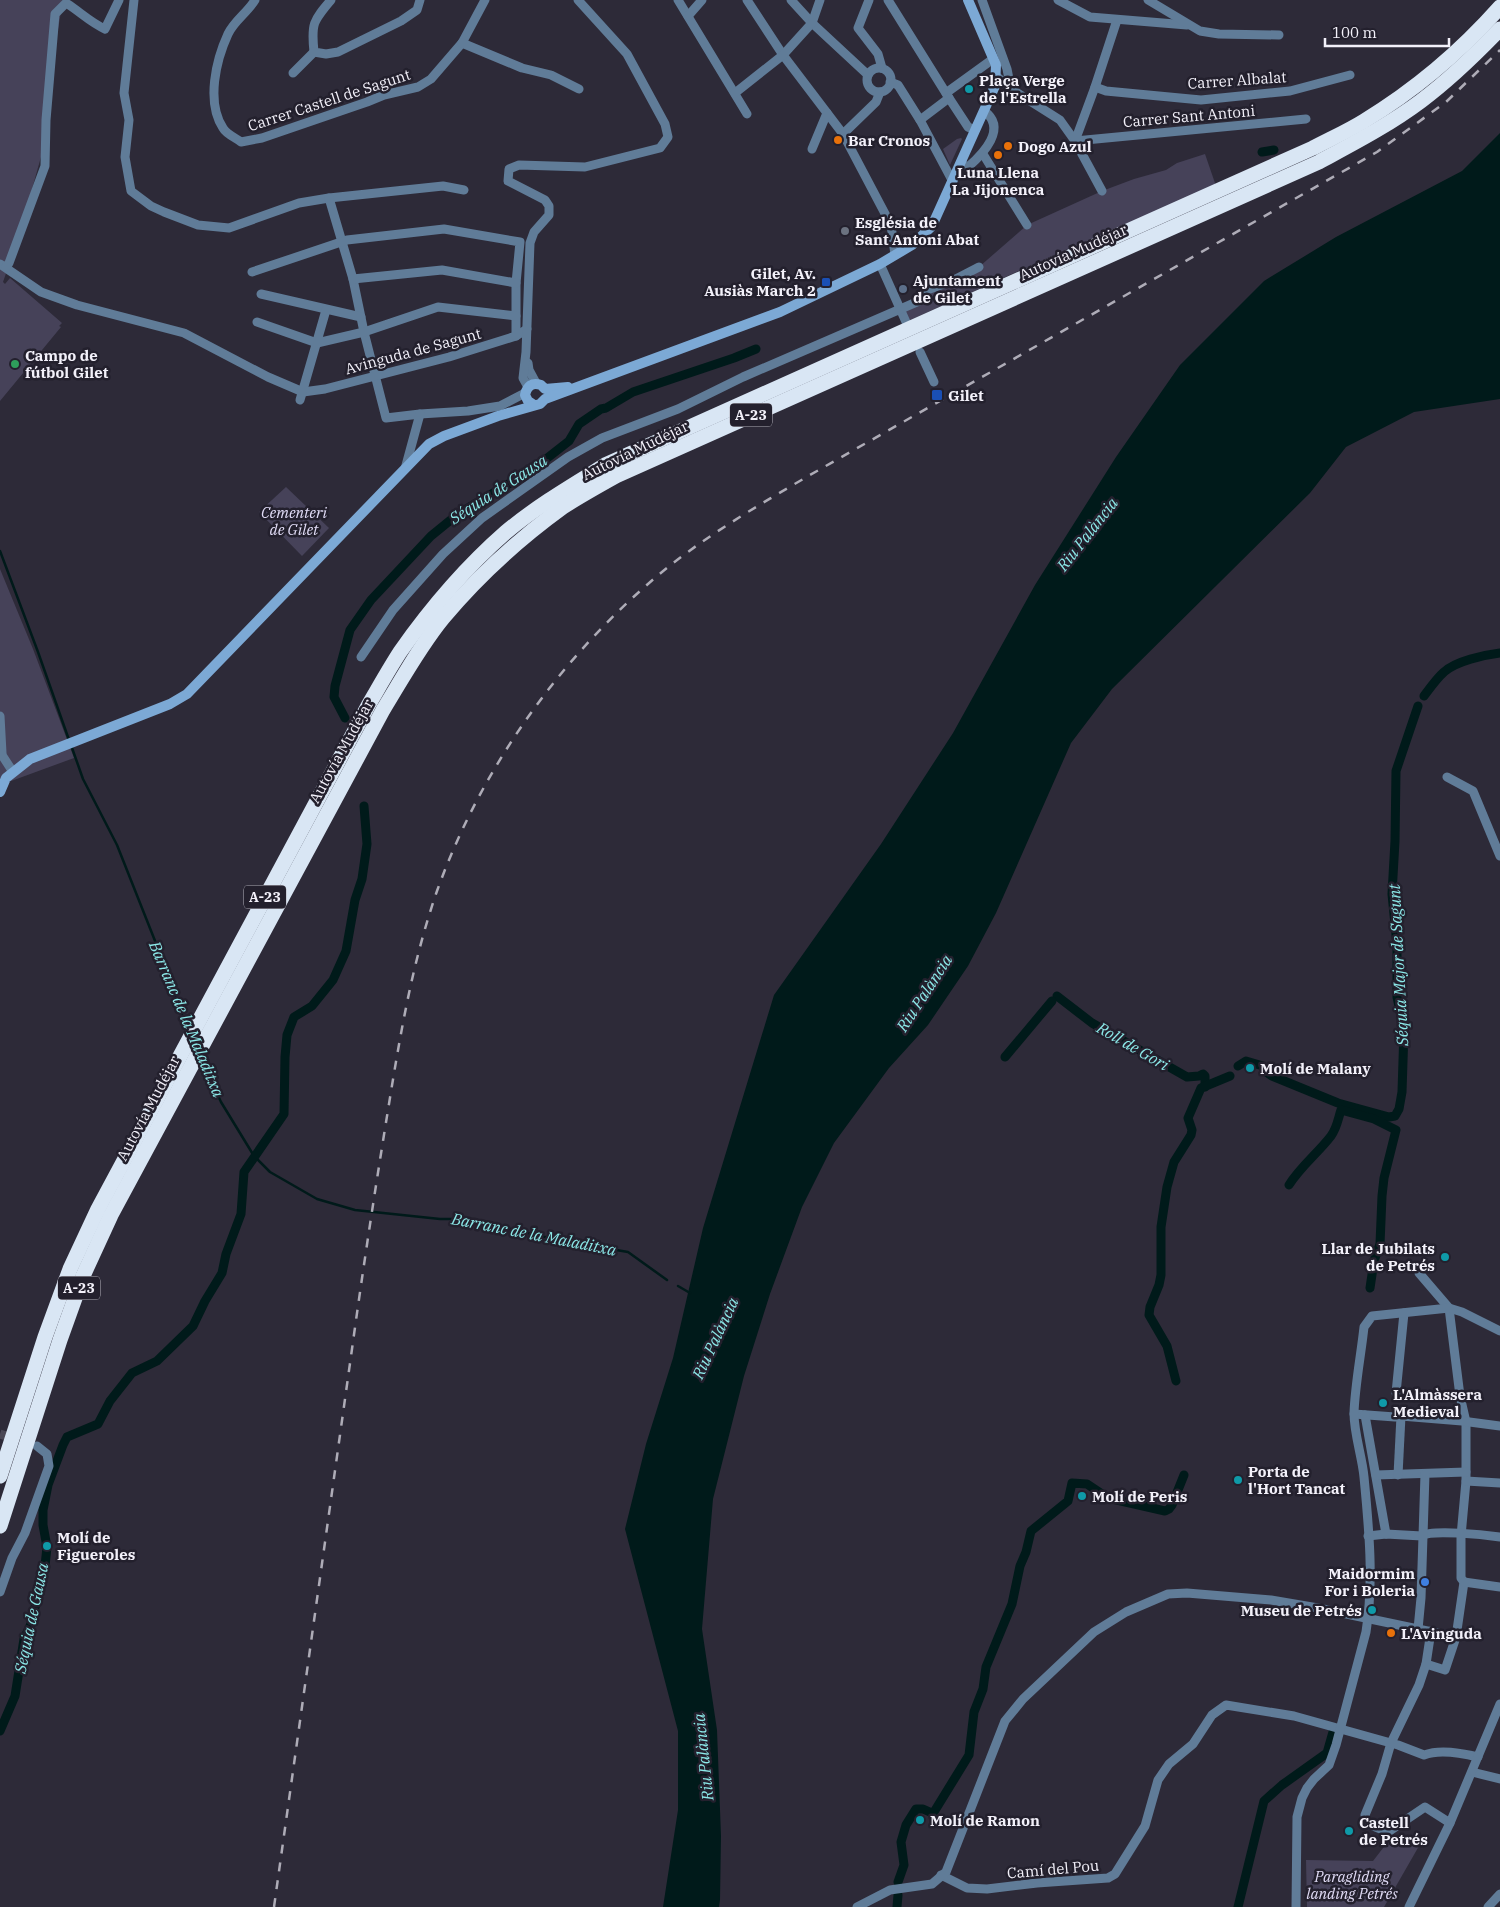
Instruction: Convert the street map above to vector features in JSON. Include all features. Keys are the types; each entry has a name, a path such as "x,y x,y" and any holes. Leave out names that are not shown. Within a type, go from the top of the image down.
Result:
{"highway":[{"name":"Autovía Mudéjar","path":"1,1473 45,1337 70,1269 98,1209 369,704 399,653 433,607 466,570 507,531 556,496 607,464 1322,144 1364,121 1409,92 1461,48 1498,9"},
{"name":"Autovía Mudéjar","path":"0,1526 83,1276 111,1215 378,719 413,660 442,619 477,579 520,540 564,506 616,476 1319,162 1370,134 1421,101 1473,56 1500,29"}],"street":[{"path":"3,265 9,263 45,166 47,96 55,14 66,3 105,30 119,0"},
{"path":"134,0 124,93 129,120 125,157 131,191 151,206 198,225 229,228 299,204 330,198 443,186 464,190"},
{"name":"Carrer Castell de Sagunt","path":"255,0 249,10 229,32 218,63 214,91 217,115 224,130 242,142 262,138 384,95 418,87 431,79 462,43 485,0"},
{"path":"314,52 312,32 316,18 331,0"},
{"path":"314,52 326,54 338,52 401,21 417,10 420,0"},
{"path":"0,792 6,778 30,760 170,704 187,694 429,444 498,416 534,405 528,401 534,391 526,352 530,243 534,232 549,215 549,206 545,200 508,181 509,169 519,165 585,167 660,148 668,137 665,124 627,54 578,0"},
{"path":"678,0 747,114"},
{"path":"688,16 702,0"},
{"path":"747,0 783,55 843,134 891,225 895,255"},
{"path":"791,0 812,23 868,74 868,86 873,91 880,92 887,89 890,82 888,72 882,68 878,54 858,28 869,0"},
{"path":"734,93 783,55 812,23 820,0"},
{"path":"888,0 968,127 976,130"},
{"path":"330,198 353,279 364,332 386,418 420,414 468,412 500,406 534,391 581,386 780,312 880,264 912,245 924,235 932,226 953,182 995,86 996,65 968,0"},
{"path":"982,0 1007,69 1011,89"},
{"path":"1058,0 1090,18 1190,26"},
{"path":"1148,0 1200,31 1219,34 1279,35"},
{"path":"1075,141 1117,20"},
{"path":"462,43 522,68 551,75 579,89"},
{"path":"293,73 314,52"},
{"path":"920,120 993,59"},
{"path":"868,74 874,69 882,68"},
{"path":"995,75 1011,89 1060,120 1075,141 1102,191"},
{"name":"Carrer Albalat","path":"1095,87 1106,91 1201,100 1290,91 1350,75"},
{"path":"890,82 898,85 920,120 953,182"},
{"path":"843,134 876,102 880,92"},
{"path":"961,164 968,168 983,154 993,134 990,116 984,111"},
{"path":"812,148 827,113"},
{"name":"Carrer Sant Antoni","path":"1075,141 1306,118"},
{"path":"983,154 1027,225"},
{"path":"252,272 342,242 444,229 520,242 516,283 516,336"},
{"path":"880,264 906,322"},
{"path":"3,265 41,292 77,306 184,333 302,396 326,310"},
{"path":"361,657 393,610 443,554 482,518 568,458 602,438 678,409 743,377 919,301 927,290 952,281 979,267"},
{"path":"353,279 442,270 516,283"},
{"path":"261,294 361,317"},
{"path":"257,322 317,343 364,332 438,307 516,316"},
{"name":"Avinguda de Sagunt","path":"302,396 449,357 516,336 527,328"},
{"path":"920,352 934,382"},
{"path":"498,416 534,391"},
{"path":"405,469 420,414"},
{"path":"0,716 0,752 13,772"},
{"path":"1447,777 1473,791 1500,856"},
{"path":"1418,1273 1449,1308 1466,1422 1466,1476 1461,1534 1461,1578 1464,1582 1456,1637 1445,1670 1426,1664"},
{"path":"1296,1907 1297,1817 1307,1788 1329,1765 1366,1632 1368,1618 1372,1579 1364,1476 1354,1414 1364,1327 1372,1316 1449,1308 1462,1312 1500,1331"},
{"path":"1396,1393 1404,1312"},
{"path":"1354,1414 1401,1416 1500,1426"},
{"path":"1366,1414 1386,1534"},
{"path":"1398,1474 1401,1416"},
{"path":"0,1592 12,1558 25,1533 49,1466 47,1454 37,1446"},
{"path":"1376,1475 1424,1474 1466,1476 1500,1484"},
{"path":"1418,1629 1421,1598 1424,1474"},
{"path":"1368,1536 1386,1534 1422,1536 1436,1533 1500,1537"},
{"path":"1464,1582 1500,1587"},
{"path":"857,1907 890,1890 932,1884 946,1872 1006,1721 1023,1700 1094,1632 1126,1612 1168,1594 1187,1593 1271,1600 1456,1637"},
{"path":"1431,1631 1426,1664 1419,1685 1391,1743 1366,1819 1388,1832 1425,1807 1450,1824"},
{"path":"1409,1907 1450,1824 1500,1704"},
{"name":"Camí del Pou","path":"942,1875 967,1888 987,1889 1108,1878 1115,1874 1145,1826 1158,1780 1169,1764 1193,1744 1212,1715 1226,1706 1294,1716 1340,1729"},
{"path":"1340,1729 1391,1743 1424,1755 1430,1753 1462,1753 1478,1757"},
{"path":"1472,1772 1500,1779"},
{"path":"1488,1907 1500,1894"}],"green space":[{"path":"0,0 63,0 48,88 46,139 18,239 3,282 5,284 10,278 62,323 59,326 61,327 0,401"},
{"path":"962,139 950,165 943,149"},
{"path":"1205,154 1216,186 1063,251 906,322 901,309 927,290 979,267 1027,225 1102,191 1166,170 1177,163"},
{"name":"Cementeri de Gilet","path":"286,487 329,528 302,556 259,512"},
{"path":"0,569 33,649 74,758 3,784 0,797"},
{"name":"Paragliding landing Petrés","path":"1390,1839 1419,1846 1384,1907 1307,1907 1306,1860 1373,1861"}],"water":[{"name":"Riu Palància","path":"1500,133 1500,399 1414,412 1346,447 1310,493 1112,689 1071,743 996,913 968,966 928,1025 889,1068 834,1143 802,1207 770,1294 744,1376 713,1499 702,1629 717,1730 721,1836 719,1907 663,1907 678,1810 678,1731 625,1529 646,1444 673,1358 703,1228 774,995 881,844 953,733 1035,585 1116,457 1180,365 1264,281 1336,237 1462,171"}],"waterway":[{"name":"Séquia de Gausa","path":"1262,152 1274,150"},
{"name":"Séquia de Gausa","path":"345,718 334,697 335,686 350,630 371,600 431,536 458,514 532,470 569,441 579,424 601,409 633,392 756,349"},
{"name":"Barranc de la Maladitxa","path":"0,551 69,740"},
{"name":"Séquia Major de Sagunt","path":"1424,696 1449,668 1470,659 1500,653"},
{"name":"Séquia Major de Sagunt","path":"1238,1066 1246,1061 1263,1066 1265,1071 1272,1076 1338,1103 1389,1117 1395,1116 1399,1109 1402,1092 1404,1030 1397,997 1397,945 1392,894 1396,771 1418,706"},
{"name":"Barranc de la Maladitxa","path":"71,745 83,779 117,845 163,961 187,1029"},
{"name":"Séquia de Gausa","path":"0,1731 15,1696 24,1639 31,1624 45,1566 47,1547 43,1525 43,1510 48,1485 63,1445 67,1437 98,1424 110,1401 132,1373 157,1361 193,1326 222,1273 226,1254 241,1214 244,1172 284,1114 287,1035 294,1017 312,1006 333,980 346,951 355,900 362,879 367,844 364,806"},
{"name":"Roll de Gori","path":"1057,996 1092,1023 1187,1077 1203,1074 1205,1076 1205,1087"},
{"name":"Roll de Gori","path":"1005,1057 1052,1001"},
{"name":"Barranc de la Maladitxa","path":"201,1059 221,1102 254,1156 270,1172 317,1199 355,1210 440,1219 467,1219 558,1240 628,1252 667,1280"},
{"name":"Séquia Major de Sagunt","path":"1176,1381 1167,1346 1149,1315 1161,1275 1161,1227 1167,1187 1174,1162 1191,1135 1192,1130 1188,1118 1201,1088 1230,1076"},
{"path":"1289,1185 1298,1172 1331,1136 1341,1110 1374,1119 1396,1130 1384,1178 1380,1244 1374,1261 1370,1288"},
{"name":"Barranc de la Maladitxa","path":"678,1286 690,1293"},
{"name":"Séquia Major de Sagunt","path":"898,1882 904,1865 901,1842 906,1825 916,1809 934,1812 969,1755 974,1712 983,1689 986,1667 1012,1604 1020,1566 1026,1552 1031,1531 1068,1501 1072,1483 1087,1484 1108,1498 1165,1511 1172,1505 1184,1475"},
{"path":"1238,1907 1264,1801 1282,1785 1327,1753 1333,1732"},
{"name":"Séquia Major de Sagunt","path":"897,1907 898,1895"}],"tunnel":[{"path":"0,1434 16,1439"}],"railway":[{"path":"274,1907 365,1259 402,1027 420,945 437,891 455,845 501,758 528,717 558,677 590,640 662,572 697,545 810,475 1377,152 1446,102 1500,50"}],"place":[{"name":"Plaça Verge de l'Estrella","path":"969,89"},
{"name":"Bar Cronos","path":"838,140"},
{"name":"Dogo Azul","path":"1008,146"},
{"name":"Luna Llena La Jijonenca","path":"998,155"},
{"name":"Església de Sant Antoni Abat","path":"845,231"},
{"name":"Gilet, Av. Ausiàs March 2","path":"826,282"},
{"name":"Ajuntament de Gilet","path":"903,289"},
{"name":"Campo de fútbol Gilet","path":"15,364"},
{"name":"Gilet","path":"937,395"},
{"name":"Molí de Malany","path":"1250,1068"},
{"name":"Llar de Jubilats de Petrés","path":"1445,1257"},
{"name":"L'Almàssera Medieval","path":"1383,1403"},
{"name":"Porta de l'Hort Tancat","path":"1238,1480"},
{"name":"Molí de Peris","path":"1082,1496"},
{"name":"Molí de Figueroles","path":"47,1546"},
{"name":"Maidormim For i Boleria","path":"1425,1582"},
{"name":"Museu de Petrés","path":"1372,1610"},
{"name":"L'Avinguda","path":"1391,1633"},
{"name":"Molí de Ramon","path":"920,1820"},
{"name":"Castell de Petrés","path":"1349,1831"}]}
